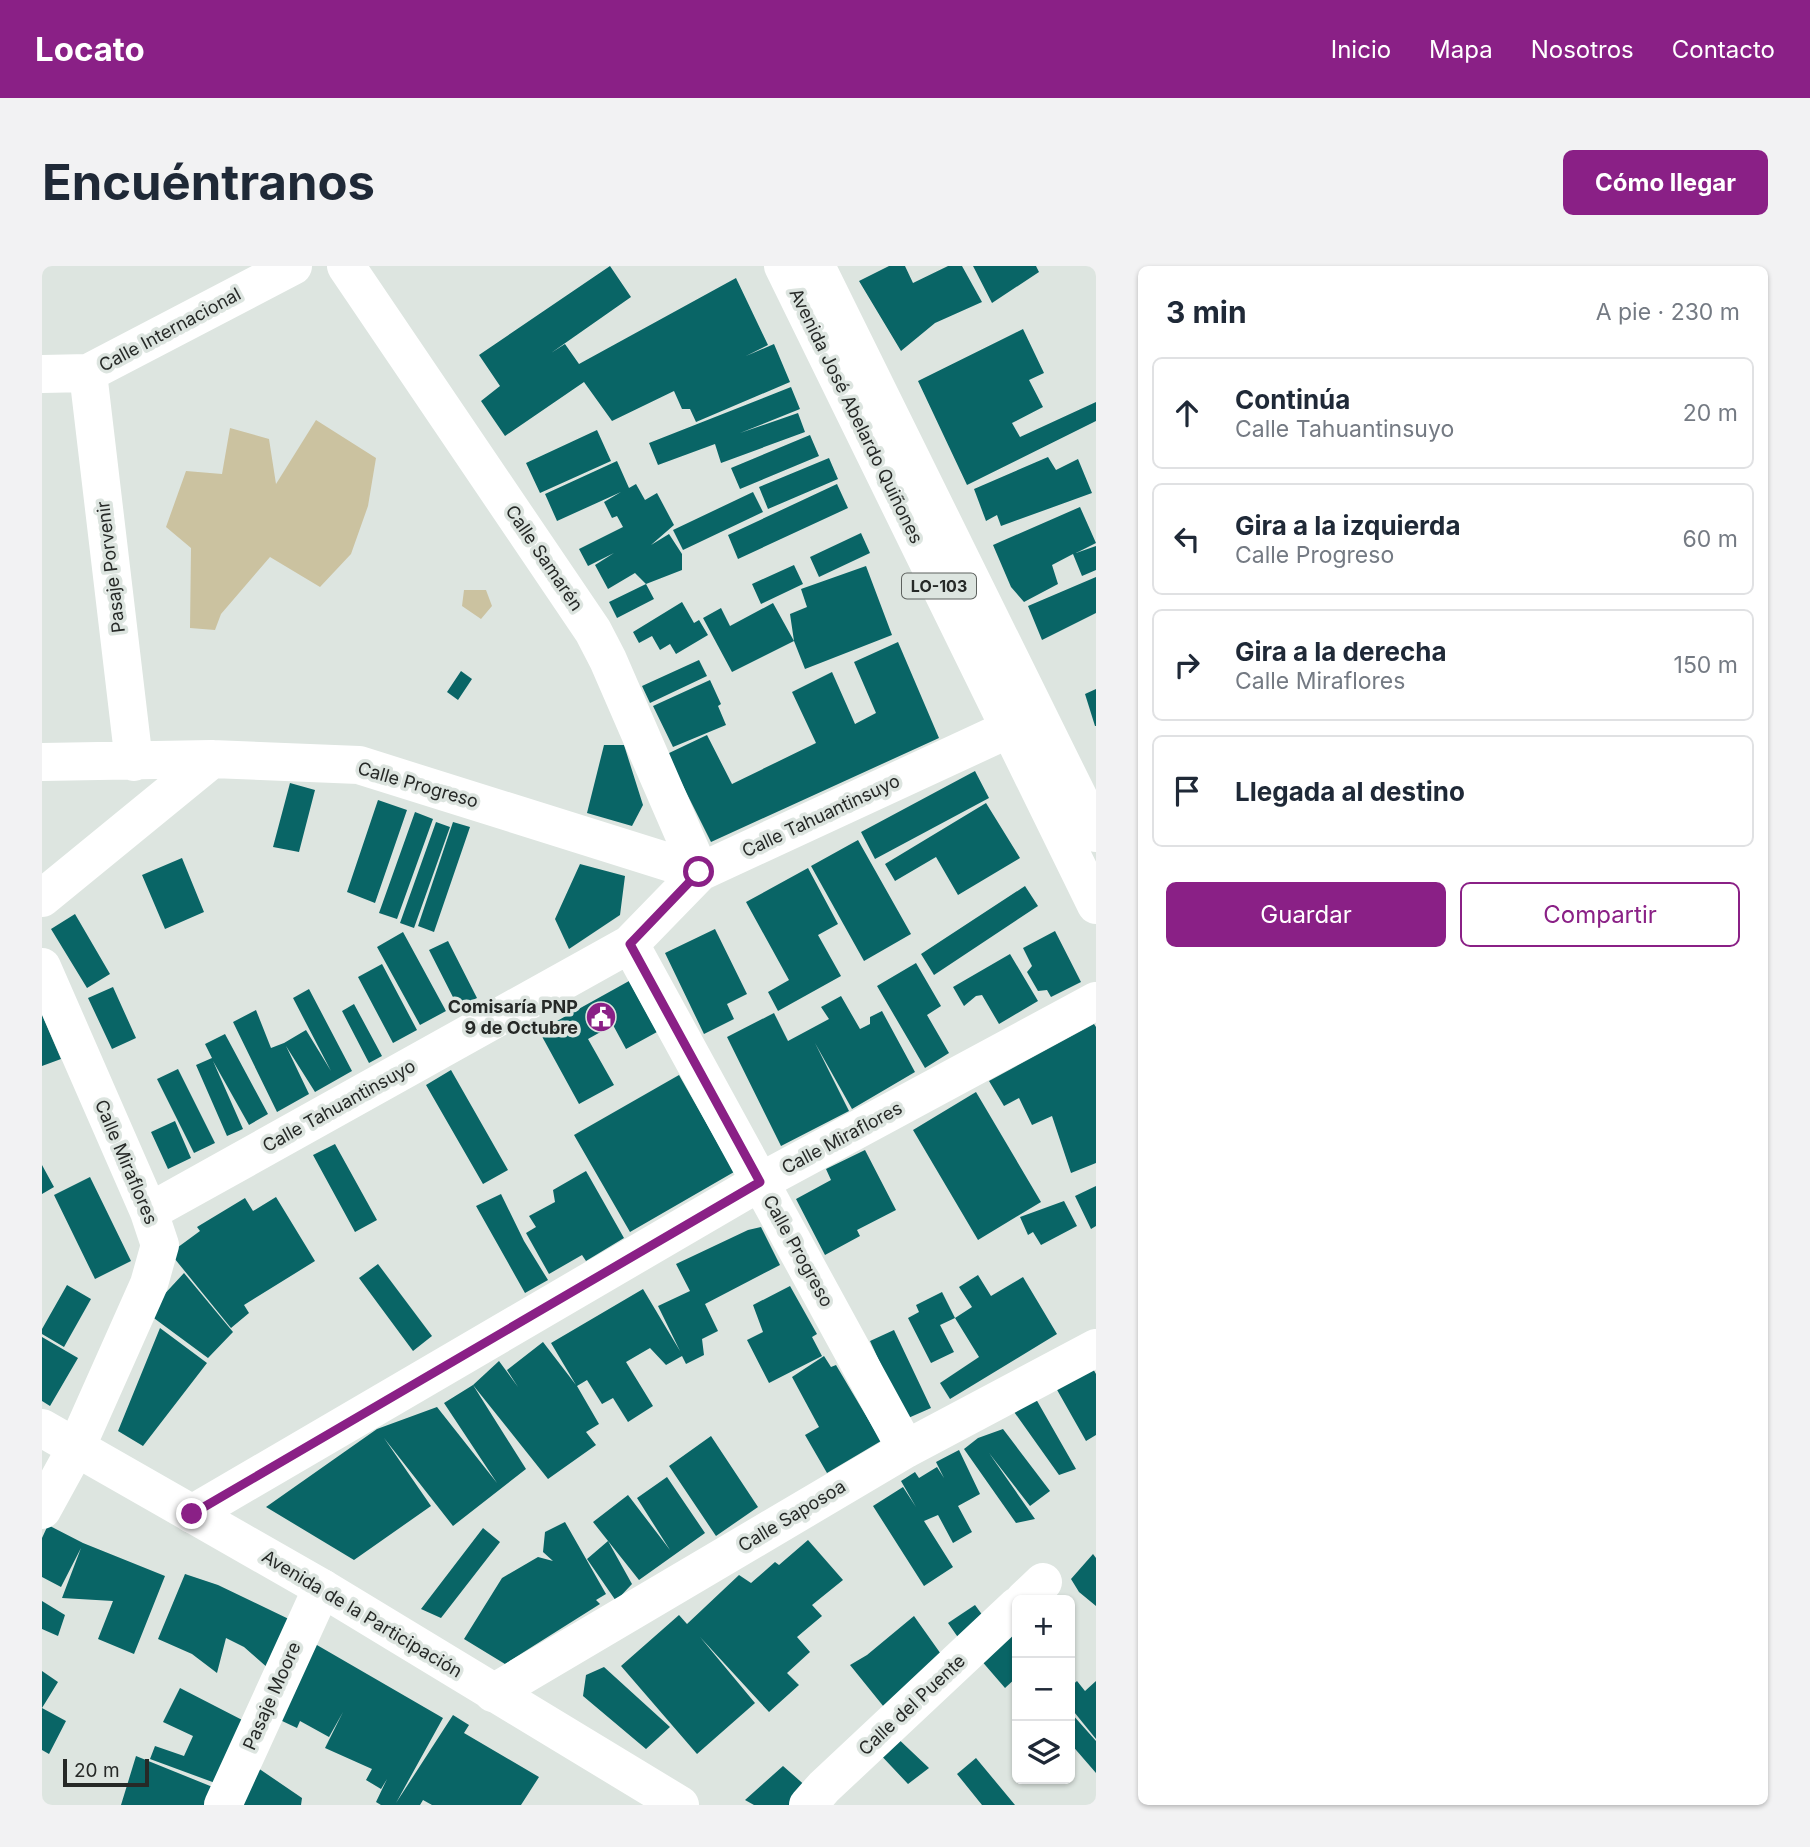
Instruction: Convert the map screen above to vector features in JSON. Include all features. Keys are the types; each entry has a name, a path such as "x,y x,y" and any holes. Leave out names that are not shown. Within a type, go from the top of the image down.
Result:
{"street":[{"name":"Calle Internacional","path":"42,374 88,373 293,266"},
{"name":"Calle Samarén","path":"346,266 593,631 699,872"},
{"name":"Avenida José Abelardo Quiñones","path":"783,266 1023,723 1096,834"},
{"name":"Avenida José Abelardo Quiñones","path":"816,266 1023,723 1096,905"},
{"name":"Pasaje Porvenir","path":"88,373 134,762"},
{"name":"Calle Tahuantinsuyo","path":"149,1212 630,944 699,872 1023,723"},
{"name":"Calle Progreso","path":"42,762 212,759 359,765 699,872"},
{"path":"42,898 212,759"},
{"name":"Calle Progreso","path":"630,944 906,1449"},
{"name":"Calle Miraflores","path":"42,967 149,1212 160,1245 149,1284 76,1448 42,1510"},
{"name":"Calle Miraflores","path":"192,1514 760,1182 1096,1001"},
{"name":"Calle Saposoa","path":"493,1693 906,1449 1096,1348"},
{"name":"Avenida de la Participación","path":"42,1428 322,1588 668,1798"},
{"name":"Pasaje Moore","path":"223,1805 322,1588"},
{"name":"Calle del Puente","path":"808,1805 1012,1611"}],"shaded area":[{"path":"316,420 376,458 368,506 351,554 320,587 270,557 221,614 215,630 190,628 191,548 166,527 186,471 222,474 230,428 269,439 276,484"},
{"path":"464,590 486,590 492,606 481,619 462,606"}],"building":[{"path":"610,266 631,297 551,353 565,344 579,364 736,278 768,345 746,356 774,344 790,382 696,422 690,409 682,409 674,391 612,421 584,382 505,436 481,401 500,386 479,355"},
{"path":"889,266 905,266 913,283 948,266 962,266 982,302 935,323 901,351 859,281"},
{"path":"973,266 1036,266 1039,272 992,303"},
{"path":"1023,329 1044,373 1029,380 1043,407 1012,423 1020,437 1096,402 1096,421 967,485 918,381"},
{"path":"791,387 800,409 740,433 798,413 805,432 721,463 715,444 658,465 649,443"},
{"path":"597,430 611,461 540,493 526,463"},
{"path":"810,435 819,456 740,489 731,468"},
{"path":"1048,457 1056,470 1078,459 1092,493 1001,526 997,515 986,521 974,489"},
{"path":"829,458 838,479 768,509 759,487"},
{"path":"617,461 629,488 636,484 645,500 657,493 674,525 651,545 669,534 682,554 682,570 646,584 635,573 608,589 595,565 614,553 588,566 579,549 623,527 617,516 612,518 604,502 621,492 557,521 545,494"},
{"path":"837,484 848,508 738,559 728,535"},
{"path":"753,492 763,512 683,550 673,530"},
{"path":"1080,507 1096,543 1076,553 1096,546 1096,570 1082,576 1073,554 1052,565 1058,584 1024,602 1011,587 993,545"},
{"path":"861,533 870,553 819,577 810,557"},
{"path":"794,565 803,584 761,604 752,584"},
{"path":"866,566 892,635 805,669 794,641 790,614 807,607 801,589"},
{"path":"1096,577 1096,613 1042,640 1028,606"},
{"path":"646,584 654,599 617,618 609,602"},
{"path":"682,602 694,623 699,620 708,635 676,654 670,644 660,650 652,636 639,643 633,632"},
{"path":"773,603 794,641 732,672 703,618 721,608 730,626"},
{"path":"898,642 939,738 711,842 667,754 707,735 732,784 816,743 792,692 832,672 855,724 876,713 854,662"},
{"path":"699,660 707,676 650,703 642,686"},
{"path":"461,671 472,679 458,700 447,692"},
{"path":"710,680 721,704 718,706 726,725 673,747 653,706"},
{"path":"1096,689 1096,726 1095,726 1085,694"},
{"path":"604,745 624,745 643,805 632,826 587,813"},
{"path":"975,771 989,798 875,859 861,832"},
{"path":"290,783 315,790 299,852 273,847"},
{"path":"378,800 407,810 375,903 347,892"},
{"path":"986,803 1020,858 958,895 936,857 895,881 885,864"},
{"path":"415,812 433,819 397,919 379,913"},
{"path":"436,822 450,827 414,928 400,923"},
{"path":"453,822 470,827 434,932 418,926"},
{"path":"858,840 911,934 864,961 811,866"},
{"path":"182,858 204,912 165,929 142,875"},
{"path":"580,864 625,876 620,915 569,949 555,919"},
{"path":"808,868 838,924 818,935 841,976 778,1011 768,992 789,980 746,902"},
{"path":"1025,886 1038,906 934,975 921,954"},
{"path":"75,914 110,974 87,988 51,929"},
{"path":"715,929 747,994 727,1004 734,1019 704,1034 665,953"},
{"path":"1055,931 1081,982 1051,997 1047,990 1038,991 1027,972 1032,966 1023,948"},
{"path":"403,932 446,1011 420,1025 377,947"},
{"path":"448,941 477,998 458,1007 429,950"},
{"path":"1010,954 1038,1001 999,1024 982,995 976,996 964,1006 953,987"},
{"path":"916,963 941,1006 927,1015 949,1053 925,1068 877,986"},
{"path":"382,964 417,1030 393,1043 358,977"},
{"path":"629,981 657,1032 626,1049 613,1025 588,1039 614,1085 579,1104 539,1031"},
{"path":"113,987 136,1038 112,1049 88,998"},
{"path":"309,989 352,1071 315,1092 286,1046 309,1094 277,1112 233,1022 256,1010 271,1048 306,1030 331,1071 293,998"},
{"path":"841,996 860,1029 870,1024 870,1017 882,1011 915,1072 852,1109 815,1043 849,1111 781,1146 727,1037 774,1013 788,1041 829,1019 821,1007"},
{"path":"354,1004 382,1056 369,1063 342,1011"},
{"path":"42,1015 61,1059 42,1066"},
{"path":"1094,1024 1096,1163 1071,1173 1052,1116 1032,1125 1019,1098 1004,1106 989,1081"},
{"path":"225,1034 268,1114 249,1125 213,1061 243,1129 227,1136 196,1065 212,1058 205,1044"},
{"path":"178,1069 215,1143 194,1153 157,1079"},
{"path":"451,1070 508,1170 483,1184 426,1085"},
{"path":"679,1075 734,1172 630,1232 574,1135"},
{"path":"976,1092 1041,1202 978,1240 913,1130"},
{"path":"175,1121 191,1158 168,1169 151,1132"},
{"path":"335,1144 377,1220 355,1232 313,1155"},
{"path":"865,1150 896,1210 857,1230 860,1236 825,1255 796,1199 831,1180 826,1169"},
{"path":"42,1165 54,1187 42,1194"},
{"path":"586,1171 624,1238 586,1261 582,1255 549,1274 526,1233 536,1227 529,1216 555,1202 553,1190"},
{"path":"90,1177 131,1261 95,1279 54,1195"},
{"path":"1096,1186 1096,1226 1091,1229 1075,1196"},
{"path":"501,1194 524,1241 548,1280 525,1293 476,1206"},
{"path":"276,1197 315,1261 244,1305 249,1313 231,1328 170,1253 200,1231 197,1227 245,1198 253,1211"},
{"path":"1064,1201 1077,1226 1041,1245 1033,1232 1028,1235 1020,1217"},
{"path":"761,1227 780,1265 705,1304 718,1331 702,1339 704,1355 686,1364 682,1356 666,1365 650,1348 626,1362 653,1406 628,1422 613,1398 602,1404 587,1380 577,1386 599,1424 586,1432 596,1445 548,1479 473,1385 499,1361 518,1387 507,1370 543,1342 576,1385 551,1343 643,1289 680,1351 658,1306 690,1291 676,1264 748,1230"},
{"path":"378,1264 432,1336 413,1351 359,1278"},
{"path":"184,1273 233,1332 208,1358 147,1313"},
{"path":"978,1275 991,1296 1023,1277 1057,1334 950,1399 940,1383 979,1357 955,1318 972,1307 959,1287"},
{"path":"67,1285 91,1299 64,1347 42,1334 42,1329"},
{"path":"790,1286 817,1334 812,1337 822,1356 769,1383 747,1340 763,1332 753,1305"},
{"path":"942,1292 955,1318 940,1325 954,1352 931,1363 908,1318 919,1312 916,1305"},
{"path":"160,1328 207,1363 143,1446 118,1431"},
{"path":"894,1330 931,1408 906,1419 870,1341"},
{"path":"42,1337 78,1358 50,1406 42,1401"},
{"path":"824,1356 831,1367 836,1365 881,1441 827,1473 805,1435 819,1427 792,1377"},
{"path":"1092,1367 1096,1374 1096,1435 1086,1441 1056,1388"},
{"path":"473,1385 526,1469 453,1526 384,1438 431,1506 354,1560 266,1507 377,1429 437,1407 497,1483 444,1403"},
{"path":"1036,1399 1076,1469 1059,1475 1012,1409"},
{"path":"1003,1429 1050,1491 1030,1506 989,1453 1035,1519 1016,1523 964,1449 978,1438"},
{"path":"711,1436 758,1507 716,1536 669,1466"},
{"path":"959,1450 980,1494 958,1506 972,1532 953,1543 938,1515 924,1521 953,1567 924,1586 873,1506 903,1487 916,1507 901,1481 915,1472 919,1478 937,1467 944,1478 936,1462"},
{"path":"667,1477 705,1533 639,1580 593,1522 628,1495 670,1550 637,1498"},
{"path":"565,1522 606,1594 596,1600 600,1604 505,1664 464,1639 502,1578 538,1557 553,1561 543,1552 545,1532"},
{"path":"48,1525 83,1543 165,1576 134,1654 98,1639 113,1601 62,1598 81,1548 61,1587 42,1577 42,1538"},
{"path":"483,1528 500,1542 441,1618 421,1609"},
{"path":"808,1540 843,1580 812,1605 822,1616 797,1637 810,1652 787,1673 799,1685 769,1712 700,1637 755,1703 697,1754 621,1666 679,1615 687,1624 739,1575 751,1583 775,1562 779,1565"},
{"path":"608,1541 632,1584 616,1601 587,1559"},
{"path":"1093,1554 1096,1558 1096,1606 1079,1592 1071,1579"},
{"path":"185,1574 218,1585 295,1622 269,1669 244,1647 226,1638 217,1673 192,1654 158,1639"},
{"path":"42,1601 65,1615 58,1636 42,1629"},
{"path":"975,1605 989,1624 1012,1608 1012,1682 1005,1688 967,1644 964,1646 948,1623"},
{"path":"914,1616 948,1664 888,1712 850,1665 867,1655"},
{"path":"310,1641 443,1718 396,1803 453,1715 469,1725 464,1733 539,1777 521,1805 432,1805 423,1800 420,1805 381,1805 376,1802 387,1779 381,1789 366,1780 372,1769 325,1748 343,1712 329,1737 300,1721 297,1728 280,1720"},
{"path":"604,1667 670,1727 646,1749 583,1696 586,1675"},
{"path":"42,1671 58,1682 42,1708"},
{"path":"1077,1681 1085,1691 1096,1681 1096,1739 1075,1713"},
{"path":"180,1688 250,1724 226,1787 150,1759 155,1746 184,1756 193,1736 163,1722"},
{"path":"42,1708 66,1721 49,1754 42,1750"},
{"path":"1075,1717 1096,1741 1096,1773 1075,1749"},
{"path":"892,1733 929,1768 908,1784 876,1750"},
{"path":"136,1756 225,1792 221,1805 121,1805"},
{"path":"976,1758 1015,1805 982,1805 957,1774"},
{"path":"783,1766 808,1788 789,1805 754,1805 745,1800"},
{"path":"258,1768 302,1798 301,1805 242,1805"}],"place":[{"name":"Comisaría PNP 9 de Octubre","path":"601,1017"}],"route":[{"path":"192,1514 760,1182 630,944 699,872"}]}
